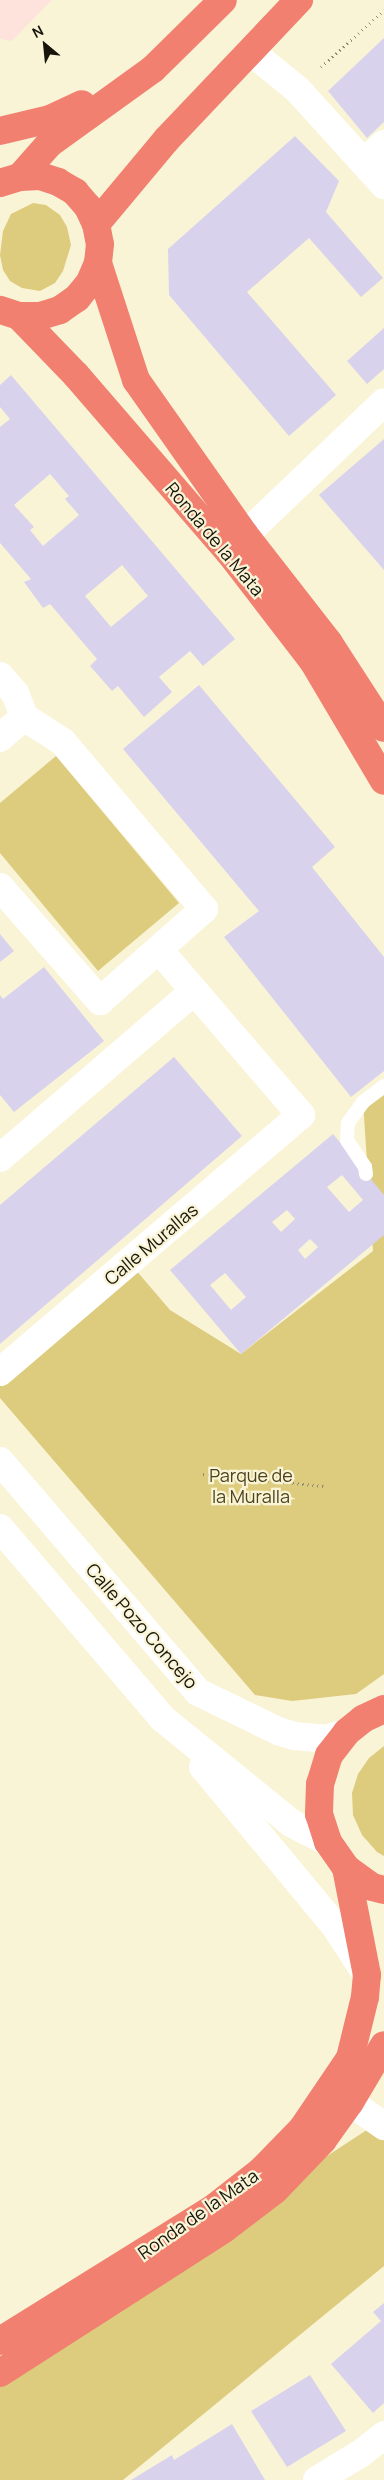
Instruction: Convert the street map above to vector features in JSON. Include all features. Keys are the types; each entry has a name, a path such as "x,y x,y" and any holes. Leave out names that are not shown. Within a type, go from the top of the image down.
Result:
{"highway":[{"path":"9,177 49,144 153,69 223,0"},
{"path":"96,224 166,139 299,0"},
{"path":"0,132 50,119 153,69"},
{"path":"9,177 40,176 58,182 75,192 88,207 96,224 100,244 98,263 90,282 77,298 60,310 40,316 10,313"},
{"name":"Ronda de la Mata","path":"98,263 136,380 246,535 330,643 384,728"},
{"name":"Ronda de la Mata","path":"10,313 76,376 229,552 313,661 384,781"},
{"path":"384,1709 363,1719 347,1732 329,1756 320,1784 319,1814 328,1842 346,1868 372,1887 384,1890"},
{"name":"Ronda de la Mata","path":"0,2341 215,2207 261,2171 302,2129 350,2058 365,1997 367,1975 346,1868"},
{"name":"Ronda de la Mata","path":"0,2373 216,2234 268,2196 323,2140 350,2102 384,2045"}],"street":[{"path":"250,51 297,89 384,185"},
{"path":"364,162 384,144"},
{"path":"246,535 384,402"},
{"path":"0,676 15,693 24,717 63,742 204,909 100,1001 0,887"},
{"path":"0,738 24,717"},
{"path":"0,1158 193,992 159,950"},
{"name":"Calle Murallas","path":"0,1372 301,1115 193,992"},
{"name":"Calle Pozo Concejo","path":"0,1461 198,1692 278,1731 294,1736 326,1739 347,1732"},
{"path":"0,1528 162,1718 335,1926 367,1975"},
{"path":"162,1718 290,1823 328,1842"},
{"path":"350,2102 384,2126"},
{"path":"317,2480 360,2454 384,2435"}],"lane":[{"path":"366,1174 365,1167 347,1140 348,1124 362,1102 384,1086"}],"path":[{"path":"297,89 384,10"},
{"path":"203,1474 323,1486"}],"shaded area":[{"path":"0,0 52,0 12,41 0,39"}],"green space":[{"path":"33,203 46,205 60,215 67,227 71,245 63,271 55,283 40,291 22,288 10,281 3,270 0,255 3,231 11,214"},
{"path":"56,756 179,903 98,971 0,853 0,803"},
{"name":"Parque de la Muralla","path":"384,1086 384,1674 356,1694 292,1701 255,1695 0,1398 0,1374 135,1269 170,1310 241,1354 373,1251 363,1102"},
{"path":"384,1746 384,1856 377,1852 362,1835 353,1815 352,1793 358,1774 369,1758"},
{"path":"379,2122 384,2126 384,2266 123,2480 0,2480 0,2370"}],"building":[{"path":"384,38 384,122 367,138 328,91"},
{"path":"295,136 339,181 326,212 383,278 361,297 309,238 247,292 336,395 289,436 169,295 168,249"},
{"path":"384,328 384,369 367,384 347,361"},
{"path":"11,375 235,639 203,666 190,651 159,677 172,692 144,717 118,686 112,691 90,666 97,659 50,604 43,608 24,582 31,579 0,543 0,427 10,419 0,407 0,385","holes":["50,474 69,496 65,499 79,515 43,546 30,530 34,527 14,505","122,565 148,596 111,627 85,596"]},
{"path":"384,439 384,570 319,495"},
{"path":"199,685 335,847 312,867 384,957 384,1071 351,1097 224,937 259,911 123,749"},
{"path":"0,934 14,951 0,962"},
{"path":"44,967 104,1041 14,1112 0,1095 0,995 3,999"},
{"path":"174,1057 242,1136 0,1344 0,1205"},
{"path":"333,1134 384,1195 384,1235 241,1354 170,1270","holes":["342,1175 363,1200 349,1212 327,1187","287,1210 295,1219 281,1232 272,1222","310,1239 318,1247 305,1259 298,1250","225,1273 246,1297 231,1310 210,1285"]},
{"path":"384,2303 384,2403 373,2413 331,2364 381,2321 373,2312"},
{"path":"310,2375 346,2431 287,2467 251,2411"},
{"path":"232,2424 265,2480 131,2480 172,2455 174,2460"}]}
